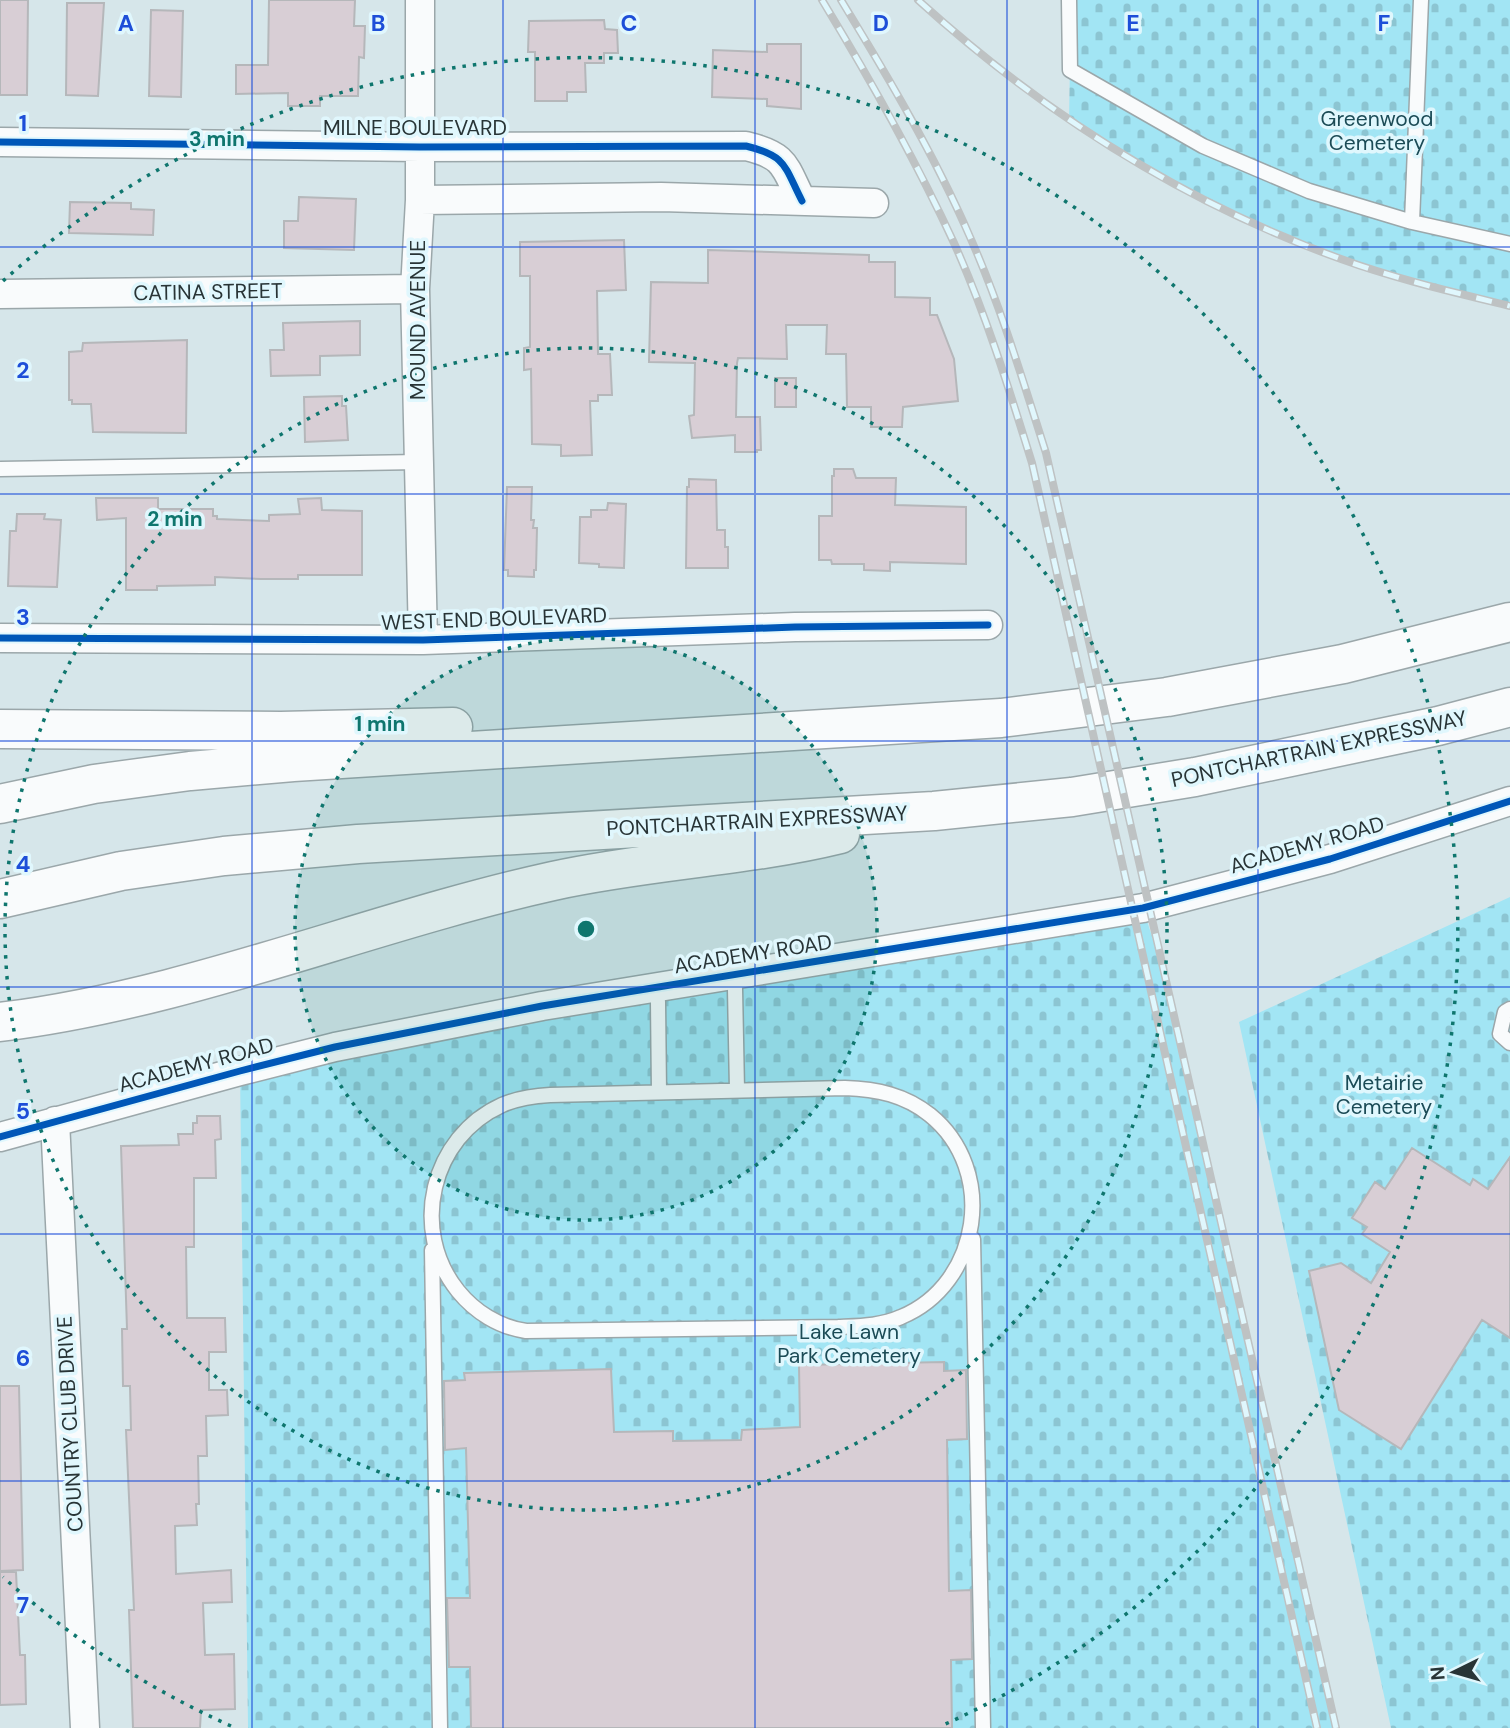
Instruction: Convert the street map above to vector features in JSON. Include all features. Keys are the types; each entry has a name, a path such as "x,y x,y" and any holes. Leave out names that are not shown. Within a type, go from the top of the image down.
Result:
{"highway":[{"path":"0,804 94,784 267,764 1001,718 1167,697 1343,664 1510,622"},
{"name":"PONTCHARTRAIN EXPRESSWAY","path":"0,900 121,871 224,856 358,844 934,811 1072,797 1195,777 1438,726 1510,707"},
{"path":"0,729 281,731 586,724 830,729"},
{"path":"0,1022 47,1016 195,982 426,914 554,881 687,858 794,845 934,811"}],"street":[{"name":"MOUND AVENUE","path":"420,0 420,201 415,289 423,640"},
{"name":"MILNE BOULEVARD","path":"0,142 420,147 746,146 771,152 780,160 802,201"},
{"path":"420,201 661,197 874,203"},
{"name":"CATINA STREET","path":"0,294 415,289"},
{"name":"WEST END BOULEVARD","path":"0,638 423,640 795,627 988,625"},
{"name":"ACADEMY ROAD","path":"0,1137 335,1047 542,1006 1143,908 1330,859 1510,801"},
{"name":"COUNTRY CLUB DRIVE","path":"55,1121 85,1728"}],"lane":[{"path":"1069,0 1070,70 1203,146 1309,191 1412,222 1510,244"},
{"path":"1412,222 1421,0"},
{"path":"0,470 419,462"},
{"path":"733,975 737,1090"},
{"path":"656,987 659,1002 659,1092"},
{"path":"1510,1009 1505,1012 1500,1034 1510,1043"},
{"path":"440,1728 432,1231 433,1190 443,1160 468,1127 493,1109 532,1096 867,1089 897,1096 915,1105 939,1124 957,1147 972,1185 983,1728"},
{"path":"432,1231 440,1261 449,1280 462,1296 486,1316 514,1329 549,1332 838,1327 891,1321 927,1302 960,1264 973,1216"}],"green space":[{"name":"Greenwood Cemetery","path":"1071,0 1510,0 1510,306 1341,258 1259,227 1165,180 1069,122"},
{"name":"Metairie Cemetery","path":"1510,897 1510,1728 1391,1728 1239,1022"},
{"name":"Lake Lawn Park Cemetery","path":"1143,908 1166,981 1336,1728 248,1728 240,1071"}],"building":[{"path":"0,0 28,0 27,95 0,95"},
{"path":"269,0 355,0 354,26 365,26 364,58 359,57 358,96 320,96 320,106 288,106 288,93 236,94 236,65 268,65"},
{"path":"67,3 104,3 98,96 66,95"},
{"path":"151,10 183,11 181,97 149,96"},
{"path":"604,20 605,29 617,30 618,53 604,53 604,63 585,63 586,92 567,92 567,101 535,101 535,52 528,52 529,21"},
{"path":"767,44 801,44 801,109 767,106 767,99 712,97 713,50 767,52"},
{"path":"299,197 356,199 354,250 284,248 284,221 298,221"},
{"path":"70,202 131,203 131,209 154,210 153,235 69,233"},
{"path":"624,240 626,290 597,291 598,354 610,354 612,395 598,395 598,401 590,401 592,455 561,456 561,445 532,444 531,369 524,370 524,348 530,347 530,276 520,276 520,242"},
{"path":"708,250 869,255 869,262 895,262 895,297 930,298 930,315 937,315 954,359 958,401 903,407 902,427 871,427 871,407 847,407 846,354 826,354 827,325 786,325 787,359 738,358 737,363 736,417 760,417 761,450 735,452 735,435 692,438 689,416 694,415 695,363 649,362 651,282 708,283"},
{"path":"360,321 360,355 320,356 320,375 271,376 270,350 284,350 283,323"},
{"path":"187,340 186,433 93,432 91,404 72,404 72,400 69,400 69,352 82,351 83,343"},
{"path":"775,378 796,378 796,407 775,407"},
{"path":"342,396 342,406 346,406 348,440 305,442 304,397"},
{"path":"834,469 853,469 856,478 896,478 895,505 966,507 966,564 890,562 890,571 864,570 864,564 832,564 831,560 819,560 819,516 832,516"},
{"path":"689,479 716,480 717,530 725,530 728,568 686,568"},
{"path":"507,487 532,487 531,520 534,520 533,528 537,528 534,577 508,576 508,570 504,570"},
{"path":"96,498 158,498 158,509 213,509 213,516 217,516 217,519 269,521 269,515 300,514 298,499 321,498 322,510 362,511 362,575 298,575 298,579 215,577 215,585 157,586 157,590 126,590 126,518 97,520"},
{"path":"608,503 626,504 624,568 579,563 580,517 591,517 591,510 607,510"},
{"path":"17,514 45,514 44,519 61,520 57,587 8,586 10,531 16,531"},
{"path":"197,1116 220,1116 221,1139 215,1140 216,1178 194,1178 194,1247 186,1247 187,1318 225,1318 226,1352 209,1352 209,1390 227,1390 228,1415 206,1416 207,1456 198,1456 197,1525 175,1526 176,1574 231,1570 232,1602 203,1603 205,1655 234,1654 235,1709 201,1710 200,1728 133,1728 129,1610 134,1610 126,1430 131,1430 130,1386 123,1386 122,1329 127,1329 121,1146 179,1145 178,1134 193,1134 193,1123 197,1123"},
{"path":"1412,1148 1470,1185 1473,1179 1488,1189 1510,1157 1510,1338 1482,1320 1401,1449 1339,1410 1309,1271 1341,1263 1371,1283 1390,1252 1362,1234 1367,1227 1352,1218 1375,1182 1385,1189"},
{"path":"944,1362 944,1371 966,1370 967,1439 947,1440 949,1591 971,1590 972,1659 951,1660 952,1728 471,1728 470,1667 449,1667 447,1598 470,1598 466,1448 445,1450 444,1381 465,1380 464,1373 611,1369 614,1432 673,1431 673,1441 741,1440 742,1430 800,1427 799,1365"},
{"path":"0,1386 19,1386 23,1570 0,1571"},
{"path":"0,1572 16,1572 20,1655 25,1655 26,1704 0,1705"}],"railway":[{"path":"822,0 891,120 954,243 987,324 1032,463 1317,1728"},
{"path":"841,0 910,116 956,206 1002,317 1046,453 1336,1728"},
{"path":"918,0 1014,80 1065,117 1170,182 1282,236 1341,259 1425,285 1510,306"}],"cycle path":[{"path":"0,142 420,147 746,146 770,154 783,164 802,201"},
{"path":"0,638 423,640 795,627 988,625"},
{"path":"0,1137 335,1047 542,1006 1143,908 1330,859 1510,801"}]}
